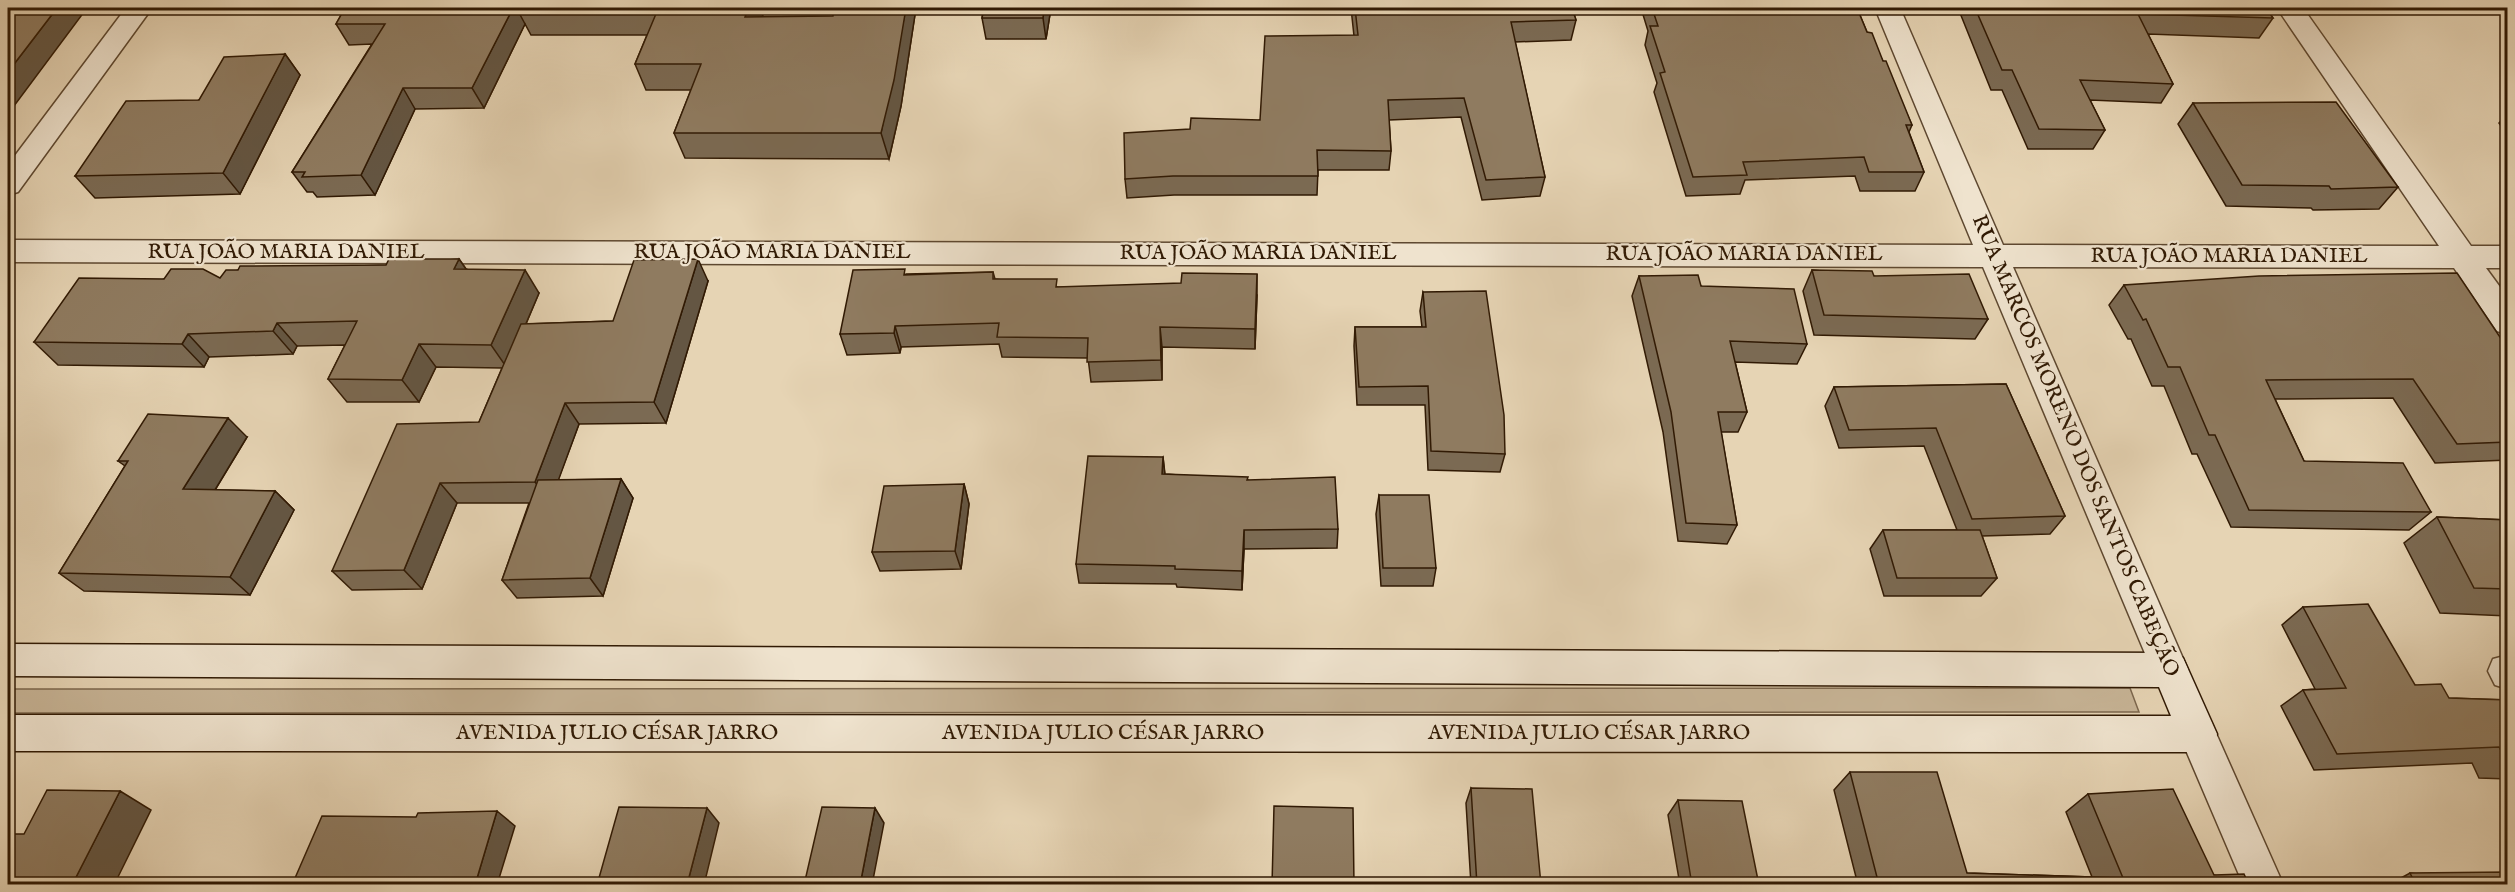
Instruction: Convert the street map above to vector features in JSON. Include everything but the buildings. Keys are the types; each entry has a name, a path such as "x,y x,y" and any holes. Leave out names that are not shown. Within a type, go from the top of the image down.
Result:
{"street":[{"path":"8,185 139,8"},
{"name":"RUA MARCOS MORENO DOS SANTOS CABEÇÃO","path":"1887,8 2263,885"},
{"path":"2290,8 2508,323"},
{"name":"RUA JOÃO MARIA DANIEL","path":"8,251 2508,257"},
{"path":"8,660 2170,670"},
{"name":"AVENIDA JULIO CÉSAR JARRO","path":"8,733 2198,734"}],"shaded area":[{"path":"2130,688 2139,712 8,713 8,689"}]}
